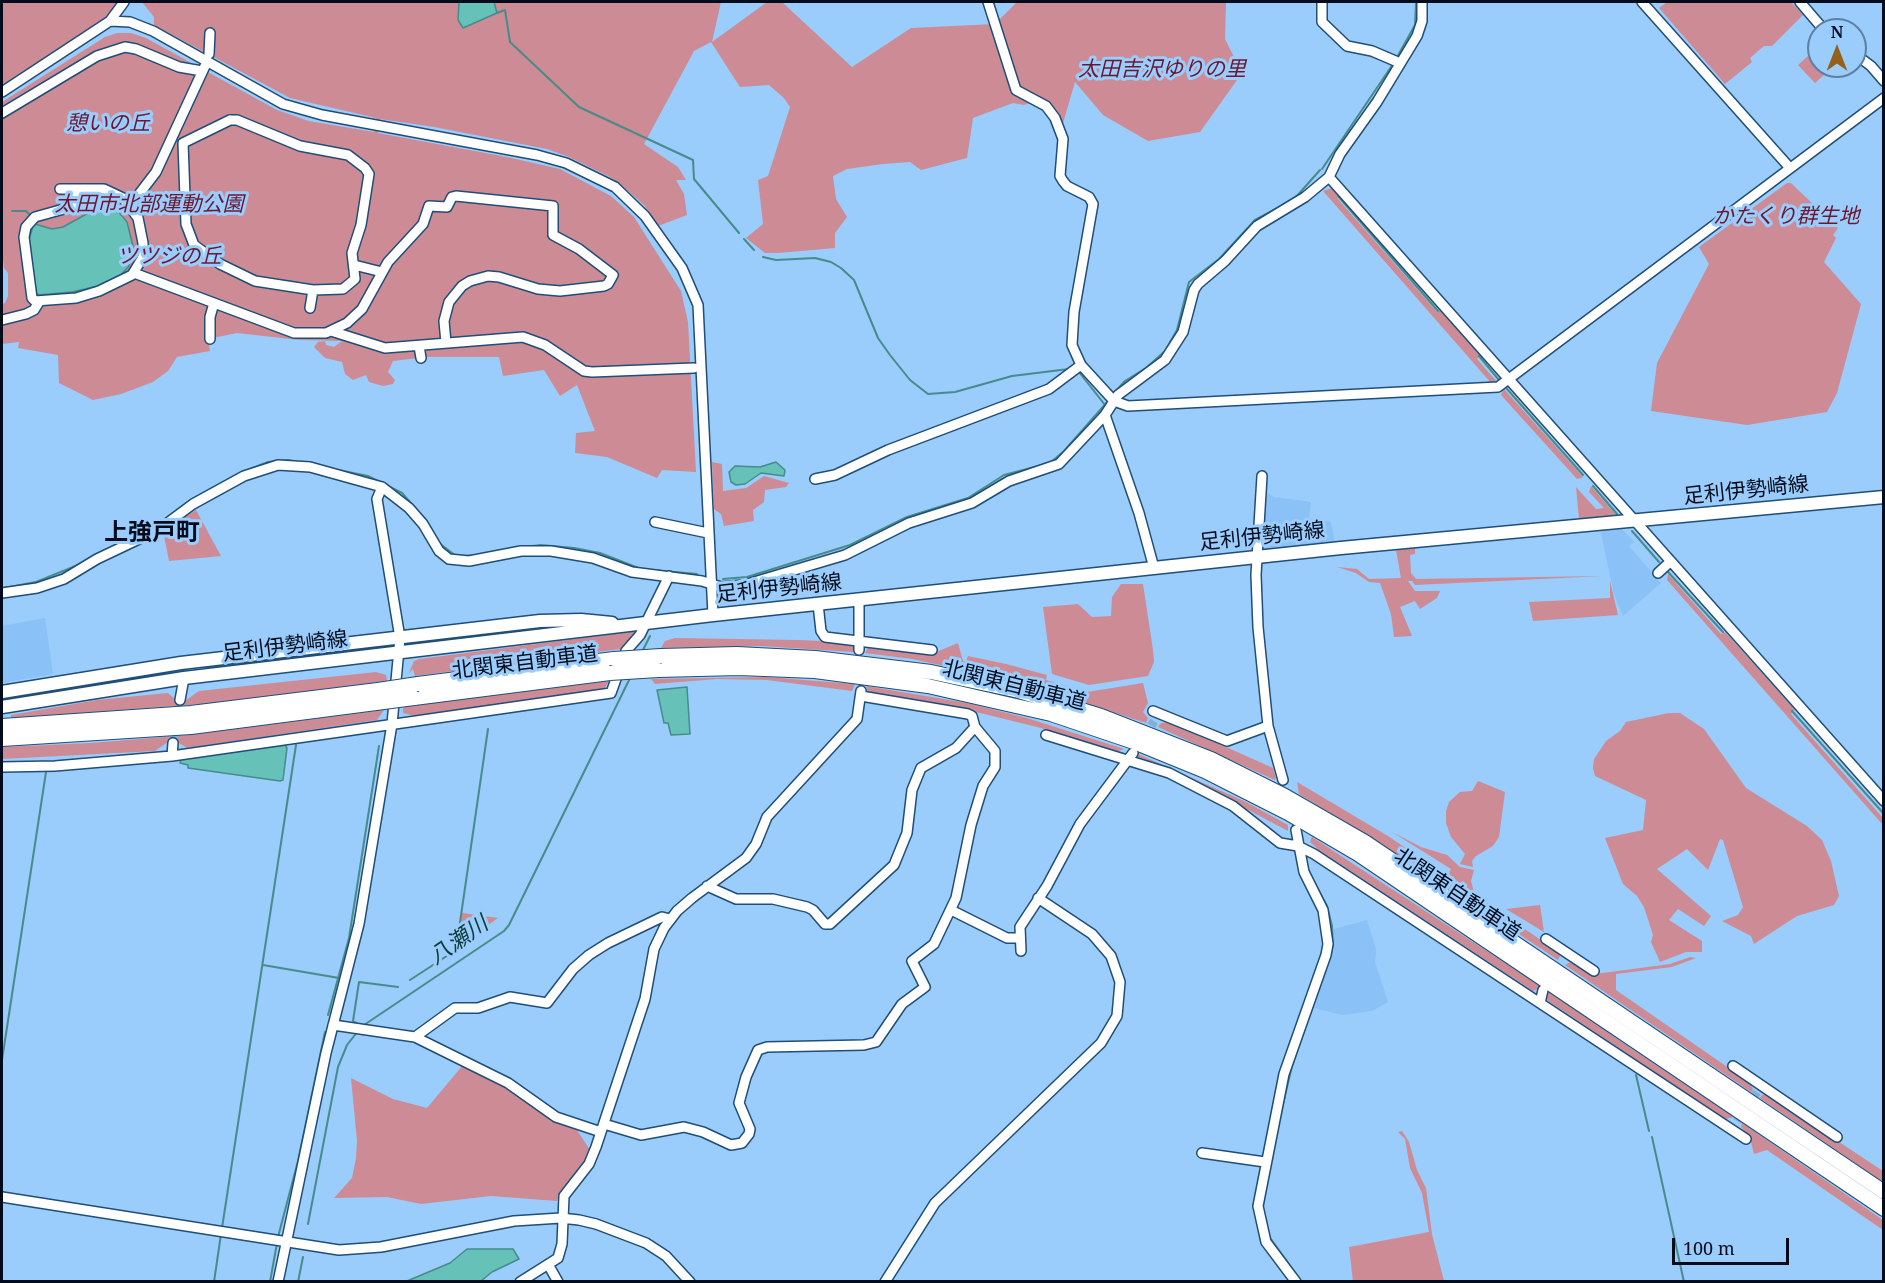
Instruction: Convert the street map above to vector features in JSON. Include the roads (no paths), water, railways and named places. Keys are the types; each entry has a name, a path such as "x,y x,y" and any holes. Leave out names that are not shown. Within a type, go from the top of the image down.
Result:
{"highway":[{"name":"北関東自動車道","path":"2,726 377,697 414,698 737,654 815,658 931,672 1019,691 1101,716 1211,759 1286,796 1365,842 1884,1192"},
{"name":"北関東自動車道","path":"2,739 191,727 377,697 418,684 614,659 868,676 928,686 1051,714 1134,742 1205,771 1288,813 1367,860 1884,1209"}],"main road":[{"name":"足利伊勢崎線","path":"2,707 184,678 713,615 1341,548 1884,497"},
{"name":"足利伊勢崎線","path":"2,692 170,664 560,619 646,624"}],"street":[{"path":"2,92 110,21 124,2"},
{"path":"988,2 1016,90 1046,106 1055,118 1063,139 1060,176 1067,186 1089,197 1093,204 1071,337 1082,366 1114,401 1128,406 1485,390 1498,387 1884,98"},
{"path":"1323,2 1322,22 1347,46 1372,51 1401,63"},
{"path":"2,593 37,588 64,579 97,559 158,530 193,504 244,476 269,467 287,464 310,467 382,487 409,508 423,524 439,551 449,559 469,561 541,550 594,558 632,572 702,581 711,585 744,585 845,555 909,523 972,503 1010,481 1059,464 1105,415 1122,392 1156,368 1173,351 1183,332 1194,290 1198,284 1225,261 1257,226 1305,197 1329,177 1340,154 1377,102 1419,31 1422,2"},
{"path":"1642,2 1790,168"},
{"path":"1649,10 1658,2"},
{"path":"1800,2 1814,18"},
{"path":"110,21 139,24 284,104 322,115 537,154 585,172 615,187 631,200 682,268 698,304 713,615"},
{"path":"209,54 210,33"},
{"path":"2,113 97,56 125,47 136,49 179,67 203,69 156,172 130,206"},
{"path":"1867,63 1884,81"},
{"path":"230,120 237,120 288,142 351,156 369,174 359,235 352,253 354,265 355,279 343,289 313,291 264,284 241,276 197,248 186,224 184,141 230,120"},
{"path":"1329,177 1884,801"},
{"path":"60,189 77,189 110,190 130,206 138,218 144,250 134,273 99,291 77,297 39,302 32,298 24,237 26,227 38,216 71,207 76,201 77,189"},
{"path":"134,273 294,333 311,335 331,331 358,313 382,272 401,246 417,232 429,206 447,207 452,197 456,196 553,206 553,234 579,249 613,275 608,284 604,286 560,291 538,289 499,277 488,276 470,281 462,286 449,302 444,321 446,343"},
{"path":"354,265 382,272"},
{"path":"310,308 313,291"},
{"path":"2,320 26,314 34,310 39,302"},
{"path":"210,339 210,317 214,303"},
{"path":"331,331 377,347 419,346 523,337 545,345 584,371 592,372 694,368"},
{"path":"419,346 421,358"},
{"path":"815,479 835,475 888,450 1049,389 1082,366"},
{"path":"1105,415 1139,513 1154,568"},
{"path":"1262,476 1257,558 1258,627 1268,726 1282,780"},
{"path":"278,1281 333,1025 359,924 392,724 401,652 377,499 382,487"},
{"path":"655,522 708,533"},
{"path":"1658,573 1670,562"},
{"path":"2,767 55,766 172,756 611,693 626,651 646,624 669,576"},
{"path":"859,600 859,650"},
{"path":"818,604 823,636 932,650"},
{"path":"180,700 184,678"},
{"path":"333,1025 415,1037 508,1083 556,1117 603,1128 641,1135 684,1127 703,1132 730,1145 742,1143 750,1129 739,1103 755,1053 767,1047 864,1045 879,1040 902,1004 925,987 912,961 934,944 951,910 966,858 975,810 996,761 994,748 975,727 968,714 861,693 856,718 767,817 756,844 746,858 707,886 670,919 654,949 645,999 603,1128 589,1164 564,1196 561,1218 563,1231 558,1258 549,1266 520,1281"},
{"path":"1156,716 1227,741 1268,726"},
{"path":"707,886 736,899 773,899 807,907 813,910 825,924 830,924 894,865 907,833 912,790 921,768 956,748 975,727"},
{"path":"1046,735 1130,757 1169,773 1243,812 1280,843 1299,846 1540,1003 1734,1125 1746,1139"},
{"path":"172,756 173,743"},
{"path":"1021,951 1018,938 1020,927 1051,879 1080,824 1130,757"},
{"path":"1296,830 1304,872 1323,910 1328,944 1284,1074 1258,1206 1260,1226 1266,1242 1296,1281"},
{"path":"885,1281 935,1203 1101,1043 1118,1016 1120,982 1112,956 1092,934 1038,898"},
{"path":"951,910 1006,938 1018,938"},
{"path":"415,1037 443,1014 455,1008 478,1008 510,997 547,1003 573,969 589,955 608,943 662,917 670,919"},
{"path":"1546,939 1566,958 1594,971"},
{"path":"1540,1003 1543,990"},
{"path":"1732,1066 1759,1089 1838,1137"},
{"path":"1202,1153 1265,1162"},
{"path":"2,1197 354,1251 485,1225 561,1218 596,1224 646,1243 666,1256 690,1281"},
{"path":"549,1266 558,1281"}],"waterway":[{"path":"1396,59 1415,25 1416,2"},
{"path":"1811,8 1820,18"},
{"path":"497,13 505,10 510,42 579,107 693,160 694,179 739,233"},
{"path":"1322,169 1393,64"},
{"path":"1296,197 1320,170"},
{"path":"1338,196 1438,311"},
{"path":"1112,395 1125,381 1146,368 1165,351 1177,330 1189,282 1219,259 1255,220 1276,209"},
{"path":"12,211 26,211 31,216"},
{"path":"744,239 754,250"},
{"path":"763,257 776,260 815,258 831,262 841,268 854,280 878,338 910,380 928,394 955,392 1012,376 1069,369"},
{"path":"1479,356 1499,380"},
{"path":"1079,372 1105,405"},
{"path":"1507,389 1583,475"},
{"path":"723,579 747,577 850,545 907,517 968,498 1004,475 1050,463 1064,451 1109,400"},
{"path":"245,471 268,462 288,460 368,476 402,493 426,520"},
{"path":"1593,486 1617,514"},
{"path":"168,517 197,497"},
{"path":"429,525 436,538"},
{"path":"1632,531 1659,562"},
{"path":"439,543 456,556"},
{"path":"515,548 541,545 574,548 600,553 641,569"},
{"path":"4,588 36,582 78,565 107,549"},
{"path":"465,556 477,555"},
{"path":"652,570 697,574"},
{"path":"1668,572 1723,632"},
{"name":"八瀬川","path":"642,652 650,636"},
{"name":"八瀬川","path":"364,1025 504,931 509,925 631,676"},
{"path":"1792,711 1884,814"},
{"path":"410,980 456,950 488,729"},
{"path":"222,1228 296,745"},
{"path":"328,1015 349,938 379,746"},
{"path":"2,1060 46,772"},
{"path":"1316,886 1327,906 1332,926 1333,945 1330,957"},
{"path":"263,965 339,978"},
{"path":"360,1025 353,1021 359,982 398,987"},
{"path":"1279,1121 1292,1066 1314,1002"},
{"name":"八瀬川","path":"308,1224 338,1067 347,1045 358,1031"},
{"path":"278,1237 298,1161 325,1032"},
{"path":"1636,1075 1649,1131"},
{"path":"1652,1137 1684,1282"},
{"path":"1265,1191 1268,1179"},
{"path":"214,1282 221,1234"},
{"path":"1268,1235 1302,1282"},
{"path":"270,1282 277,1243"},
{"name":"八瀬川","path":"298,1282 303,1257"}],"tunnel":[{"path":"173,743 180,700"},
{"path":"1144,737 1154,721"},
{"path":"1737,1121 1757,1092"}],"district":[{"name":"上強戸町","path":"152,533"}],"park label":[{"name":"太田吉沢ゆりの里","path":"1162,70"},
{"name":"憩いの丘","path":"108,124"},
{"name":"太田市北部運動公園","path":"149,205"},
{"name":"かたくり群生地","path":"1786,217"},
{"name":"ツツジの丘","path":"169,257"}]}
